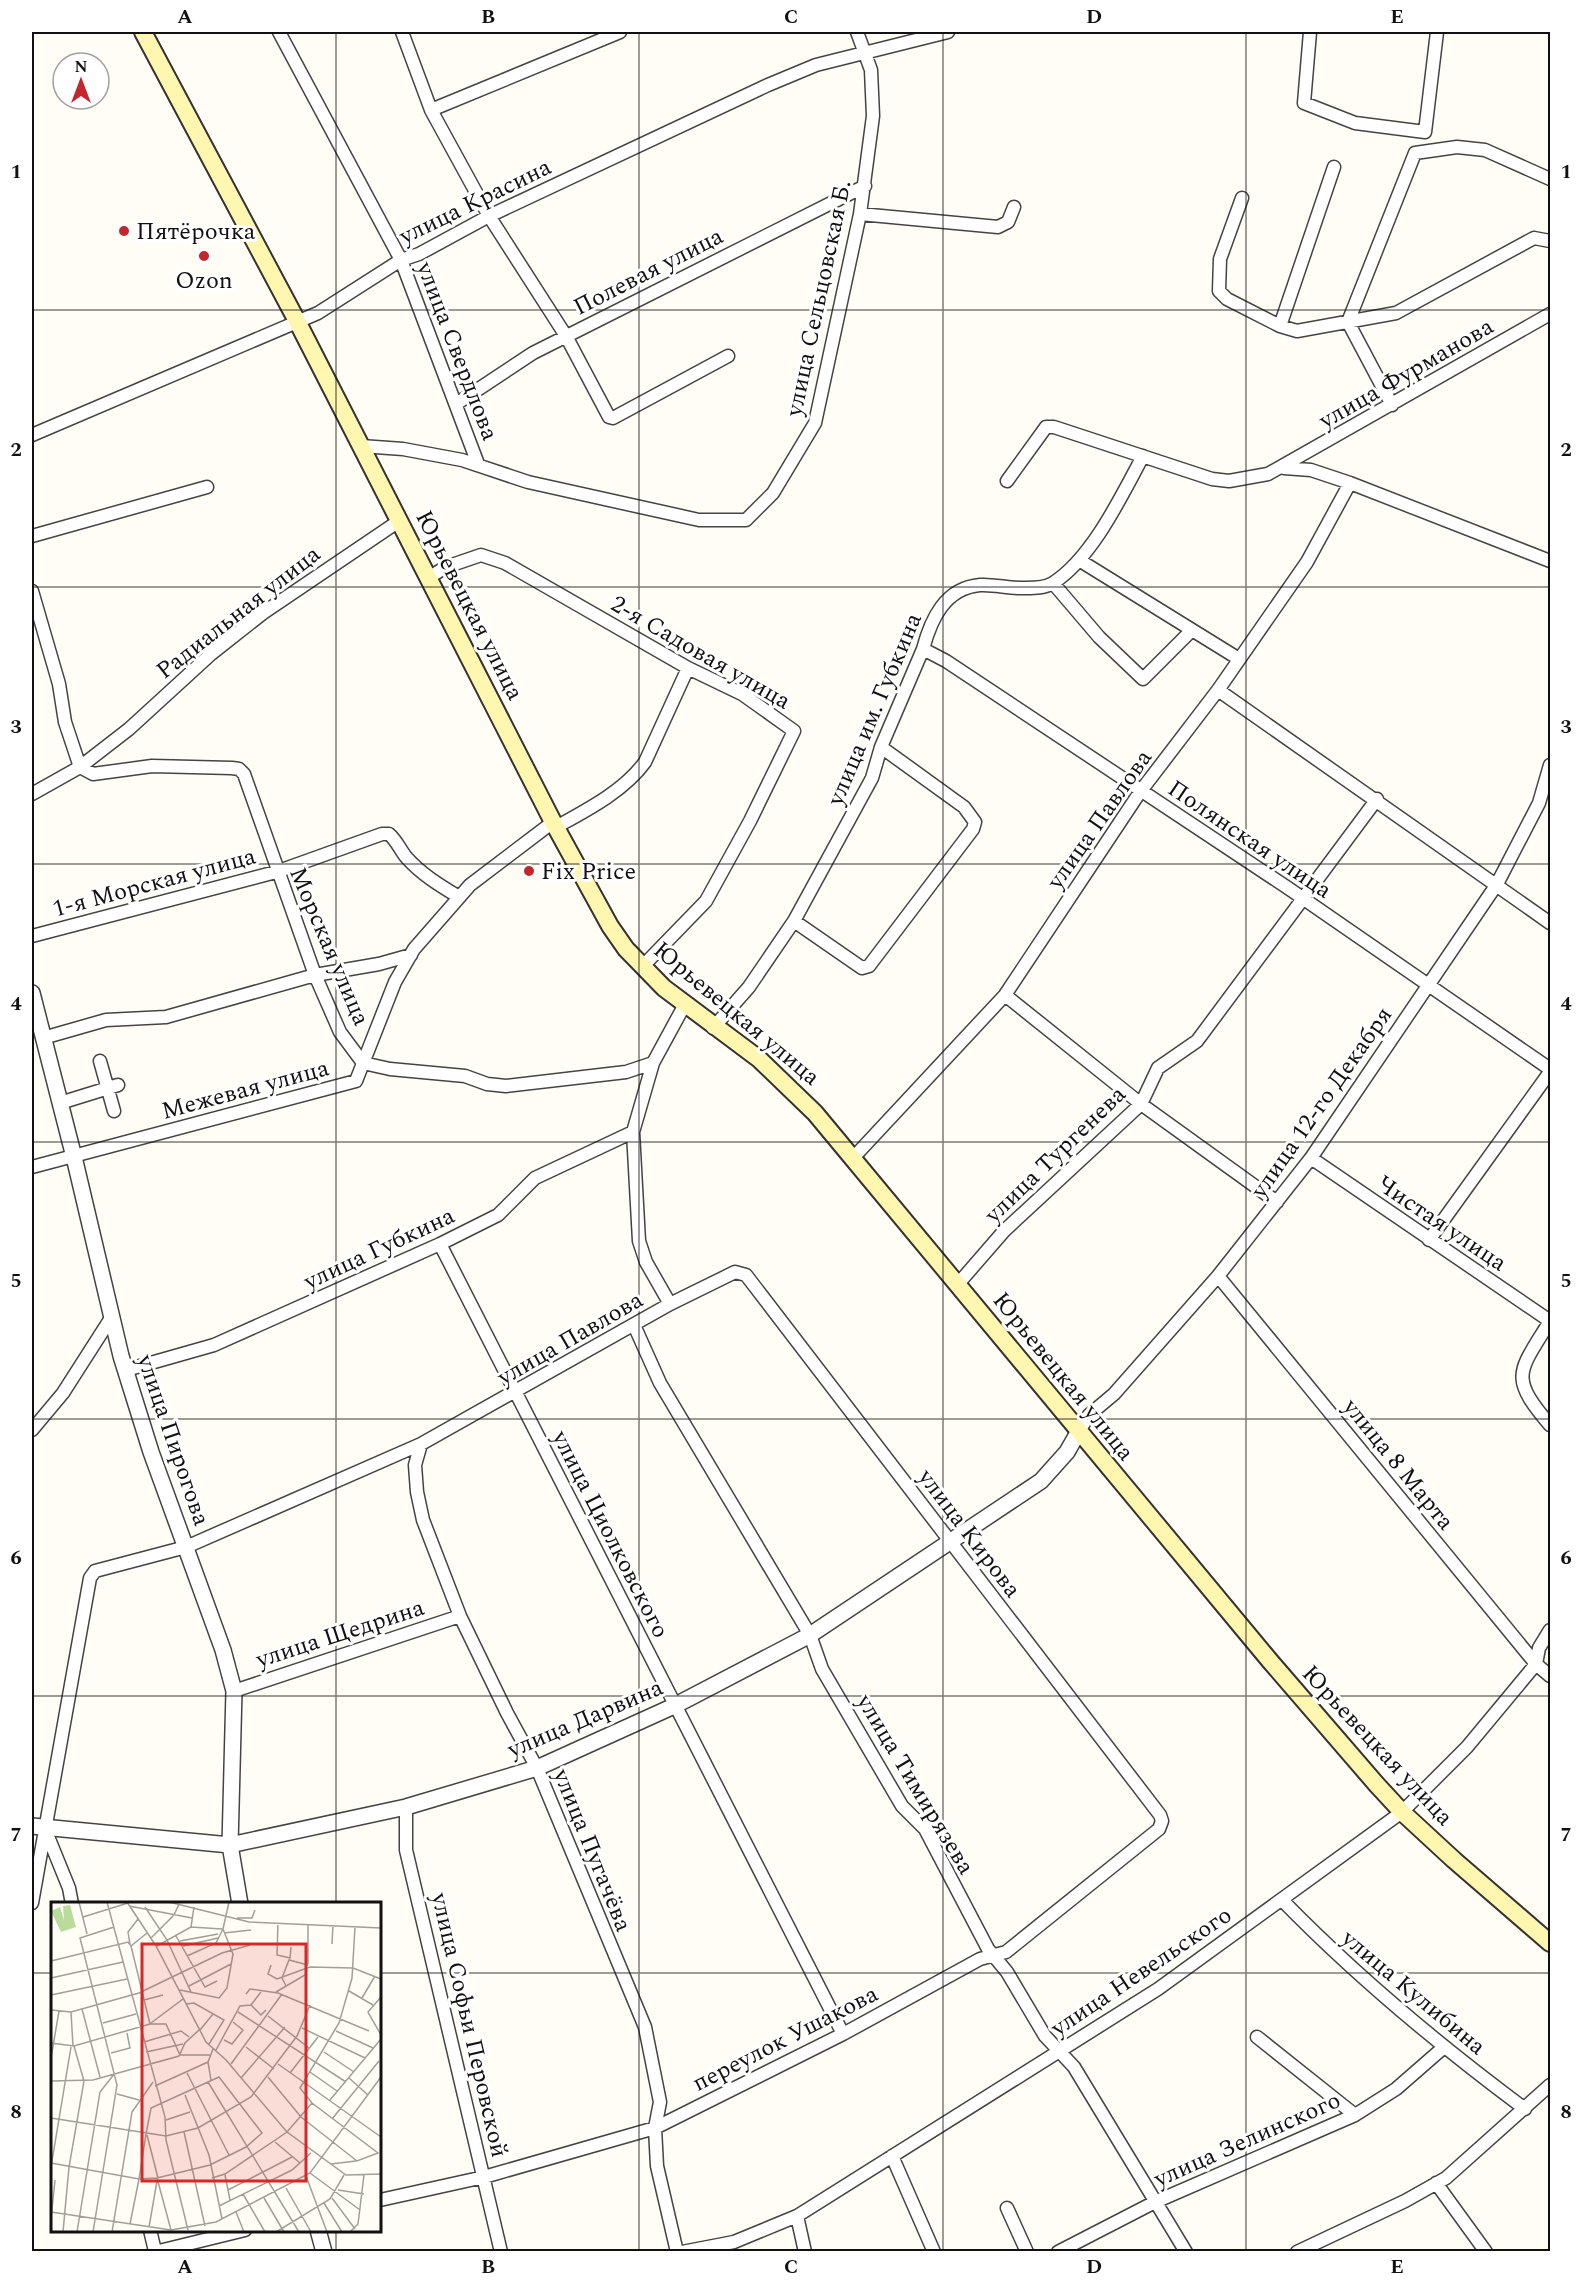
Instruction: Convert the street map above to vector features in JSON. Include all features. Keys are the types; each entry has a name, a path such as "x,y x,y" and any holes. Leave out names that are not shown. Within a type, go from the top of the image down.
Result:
{"main road":[{"name":"Юрьевецкая улица","path":"143,32 297,321 554,824 614,932 642,967 684,1006 759,1059 789,1086 854,1157 1270,1661 1402,1812 1551,1943"}],"street":[{"name":"улица Свердлова","path":"279,32 401,261 478,464"},
{"path":"402,32 431,110 489,216 566,336 609,417 613,418 728,356"},
{"path":"431,110 621,32"},
{"name":"улица Сельцовская Б.","path":"361,446 403,449 478,464 528,482 597,495 699,520 746,520 773,492 815,423 865,186 874,94 866,52 857,32"},
{"name":"улица Красина","path":"32,435 318,313 401,261 419,254 489,216 768,85 816,65 948,32"},
{"path":"1310,32 1304,103 1355,123 1425,132 1437,32"},
{"path":"1392,405 1348,322 1415,153 1457,147 1485,150 1551,179"},
{"path":"1280,326 1334,167"},
{"name":"Полевая улица","path":"456,404 533,353 865,186"},
{"path":"1242,198 1220,259 1219,291 1227,299 1280,326 1297,331 1396,313 1534,238 1551,240"},
{"path":"860,214 998,227 1008,222 1014,207"},
{"name":"улица Фурманова","path":"1283,468 1551,315"},
{"path":"1007,481 1046,427 1054,427 1212,478 1229,481 1268,474 1283,468 1311,470 1551,561"},
{"path":"1143,456 1116,507 1079,560 1053,583 1099,637 1143,679 1192,630"},
{"name":"улица Павлова","path":"854,1157 1005,995 1140,792 1218,690 1307,562 1350,483"},
{"path":"32,536 207,487"},
{"name":"Радиальная улица","path":"80,767 129,729 211,654 254,620 399,521"},
{"name":"2-я Садовая улица","path":"428,578 447,567 481,555 505,563 688,668 742,694 794,731 750,821 706,901 642,967"},
{"path":"1079,560 1239,658"},
{"name":"улица им. Губкина","path":"713,1028 749,987 794,921 872,778 881,747 936,614 946,599 959,590 979,585 1044,587 1053,583"},
{"path":"32,591 59,684 65,722 80,767 32,794"},
{"name":"Полянская улица","path":"923,649 946,661 1304,900 1551,1071"},
{"name":"Межевая улица","path":"32,1167 356,1081 395,982 411,955 470,885 554,824 587,810 635,775 645,762 688,668"},
{"path":"1218,690 1551,922"},
{"path":"794,921 862,968 869,966 973,829 975,822 964,807 881,747"},
{"name":"улица 12-го Декабря","path":"1079,1431 1089,1415 1114,1394 1218,1276 1311,1158 1497,884 1545,805 1551,765"},
{"name":"Морская улица","path":"80,767 93,774 152,766 239,769 244,774 276,872 315,975 340,1032 363,1063 399,1070 465,1076 487,1084 506,1086 626,1072 653,1063"},
{"name":"улица Тургенева","path":"958,1284 1004,1231 1058,1184 1084,1155 1141,1104 1158,1068 1197,1041 1377,799"},
{"name":"1-я Морская улица","path":"32,936 276,872 382,834 389,834 424,876 459,897"},
{"path":"43,1038 106,1020 174,1015 315,975 379,964 411,955"},
{"name":"улица Пирогова","path":"32,993 74,1157 111,1318 126,1370 148,1443 223,1650 234,1691 230,1845 240,1902"},
{"path":"1005,995 1141,1104 1276,1202"},
{"path":"670,1304 646,1262 639,1241 633,1132 653,1063 684,1006"},
{"path":"100,1061 113,1087 114,1111"},
{"path":"1429,1240 1551,1071"},
{"path":"60,1103 113,1087"},
{"name":"улица Губкина","path":"126,1370 214,1345 440,1244 498,1215 535,1178 633,1132"},
{"name":"Чистая улица","path":"1311,1158 1551,1321"},
{"name":"улица Циолковского","path":"440,1244 843,2034"},
{"name":"улица Павлова","path":"38,1827 92,1574 186,1547 421,1444 516,1393 670,1304 735,1272 741,1272"},
{"name":"улица Кирова","path":"741,1272 746,1275 951,1542 1160,1815 1162,1821"},
{"name":"улица 8 Марта","path":"1218,1276 1536,1664 1551,1676"},
{"path":"32,1430 63,1393 111,1318"},
{"path":"1551,1321 1525,1362 1522,1380 1528,1399 1551,1425"},
{"name":"улица Тимирязева","path":"634,1325 660,1383 810,1635 822,1669 902,1806 925,1829 993,1956 1007,1972 1045,2036 1074,2067 1186,2252"},
{"name":"улица Дарвина","path":"38,1827 230,1845 406,1807 537,1768 674,1706 810,1635 1041,1481 1067,1452 1079,1431"},
{"name":"улица Пугачёва","path":"421,1444 415,1465 417,1492 423,1520 460,1616 507,1713 537,1768 645,2027 659,2094 655,2128 657,2166 677,2252"},
{"name":"улица Щедрина","path":"234,1691 460,1616"},
{"name":"улица Невельского","path":"682,2252 734,2242 797,2216 1158,1989 1402,1812 1467,1747 1536,1664 1539,1648 1551,1630"},
{"name":"улица Софьи Перовской","path":"406,1807 406,1850 501,2252"},
{"name":"переулок Ушакова","path":"381,2200 484,2177 655,2128 843,2034 981,1959 1006,1952 1159,1829 1162,1821"},
{"path":"32,1903 38,1827"},
{"path":"38,1827 66,1879 72,1902"},
{"name":"улица Кулибина","path":"1282,1900 1322,1940 1443,2048 1525,2109"},
{"path":"1257,2037 1354,2115"},
{"name":"улица Зелинского","path":"1058,2252 1155,2202 1354,2115 1396,2089 1443,2048"},
{"path":"1297,2252 1436,2183 1551,2085"},
{"path":"892,2156 934,2252"},
{"path":"1436,2183 1486,2252"},
{"path":"1007,2208 1027,2252"},
{"path":"797,2216 805,2252"},
{"path":"150,2232 155,2252 237,2232"},
{"path":"319,2232 324,2252"}],"place":[{"name":"Пятёрочка","path":"124,231"},
{"name":"Ozon","path":"204,256"},
{"name":"Fix Price","path":"529,871"}]}
